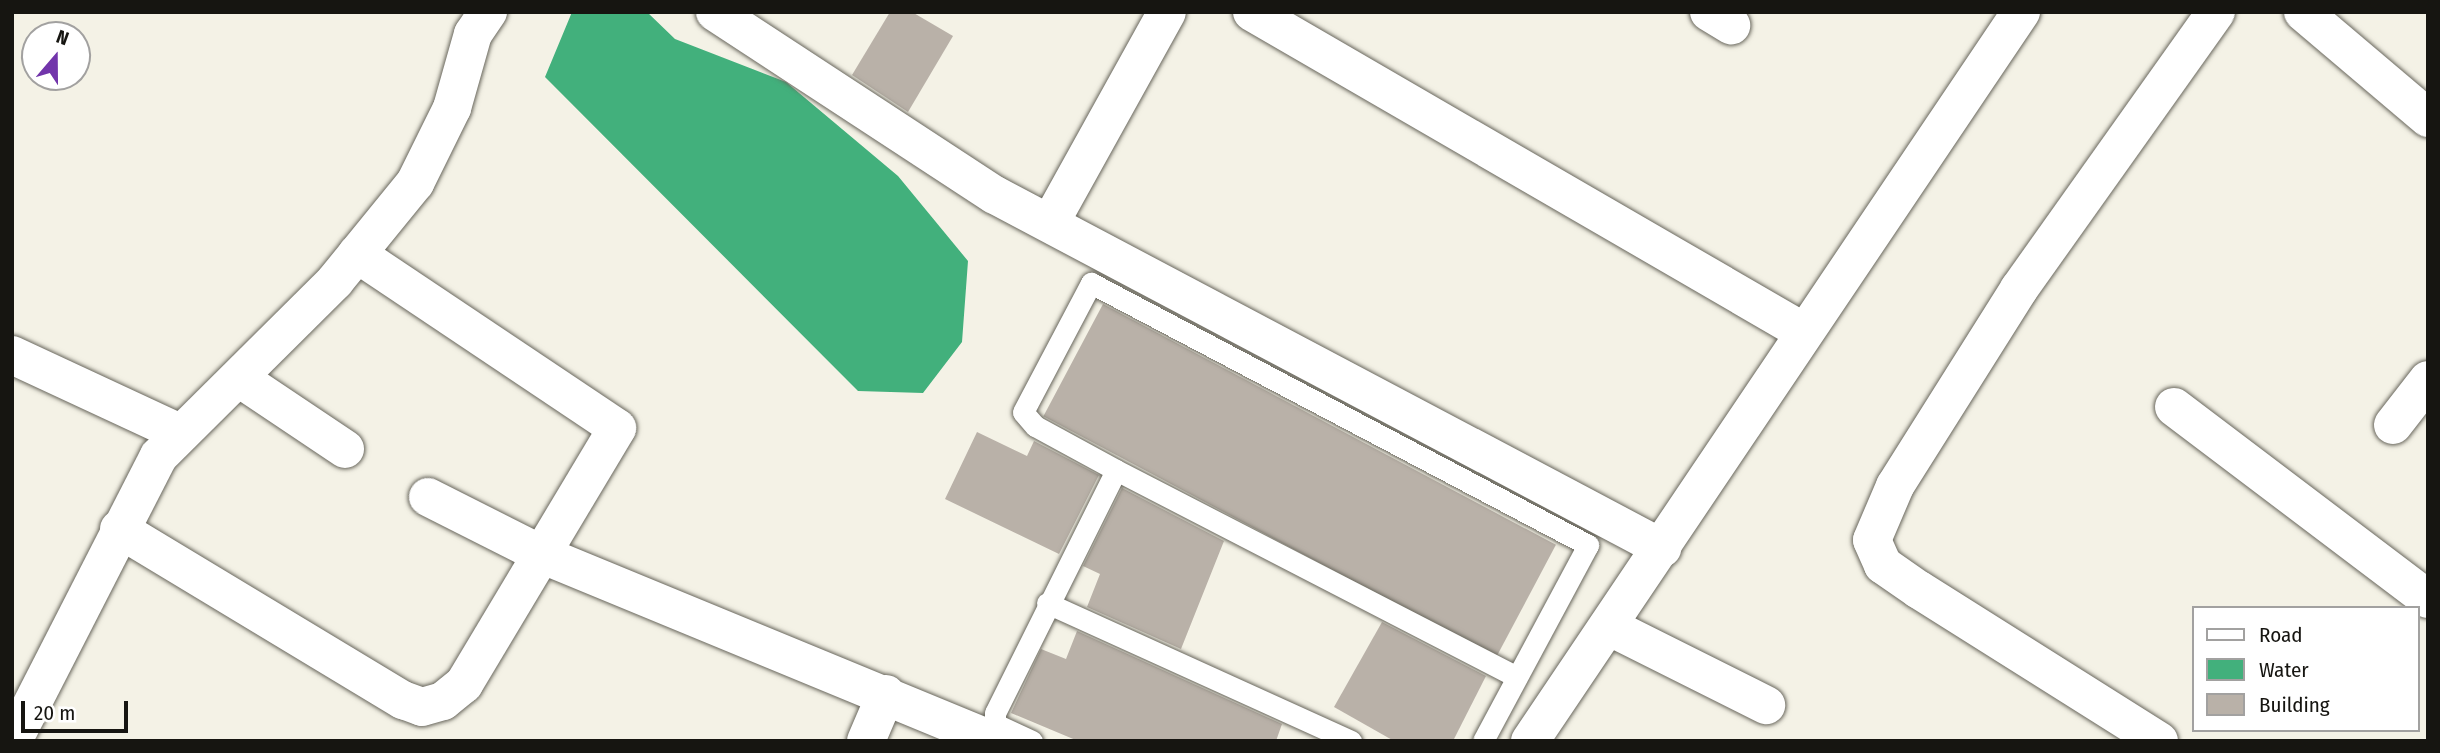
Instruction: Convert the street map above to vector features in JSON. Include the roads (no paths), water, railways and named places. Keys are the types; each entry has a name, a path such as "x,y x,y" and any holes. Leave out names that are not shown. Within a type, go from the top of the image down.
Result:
{"street":[{"path":"715,12 951,169 1662,548"},
{"path":"1050,223 1167,12"},
{"path":"1252,12 1804,332"},
{"path":"1530,741 2021,12"},
{"path":"2159,741 1883,565 1872,540 1895,486 2019,289 2216,12"},
{"path":"2303,12 2428,118"},
{"path":"14,740 141,485 180,433 242,380 357,254 415,183 436,146 471,20"},
{"path":"119,529 422,707 443,701 464,684 617,428 357,254"},
{"path":"12,355 180,433"},
{"path":"242,380 345,449"},
{"path":"2393,425 2428,380"},
{"path":"2174,407 2428,599"},
{"path":"428,497 543,555 995,741"},
{"path":"1608,626 1766,705"},
{"path":"866,741 886,694"}],"lane":[{"path":"1483,741 1588,545 1091,283 1023,412 1035,426 1517,677"},
{"path":"1032,741 995,723 995,713 1047,603 1116,470"},
{"path":"1047,603 1351,741"}],"water":[{"path":"572,12 647,12 675,39 786,82 898,176 968,261 962,342 923,393 858,391 545,77"}]}
